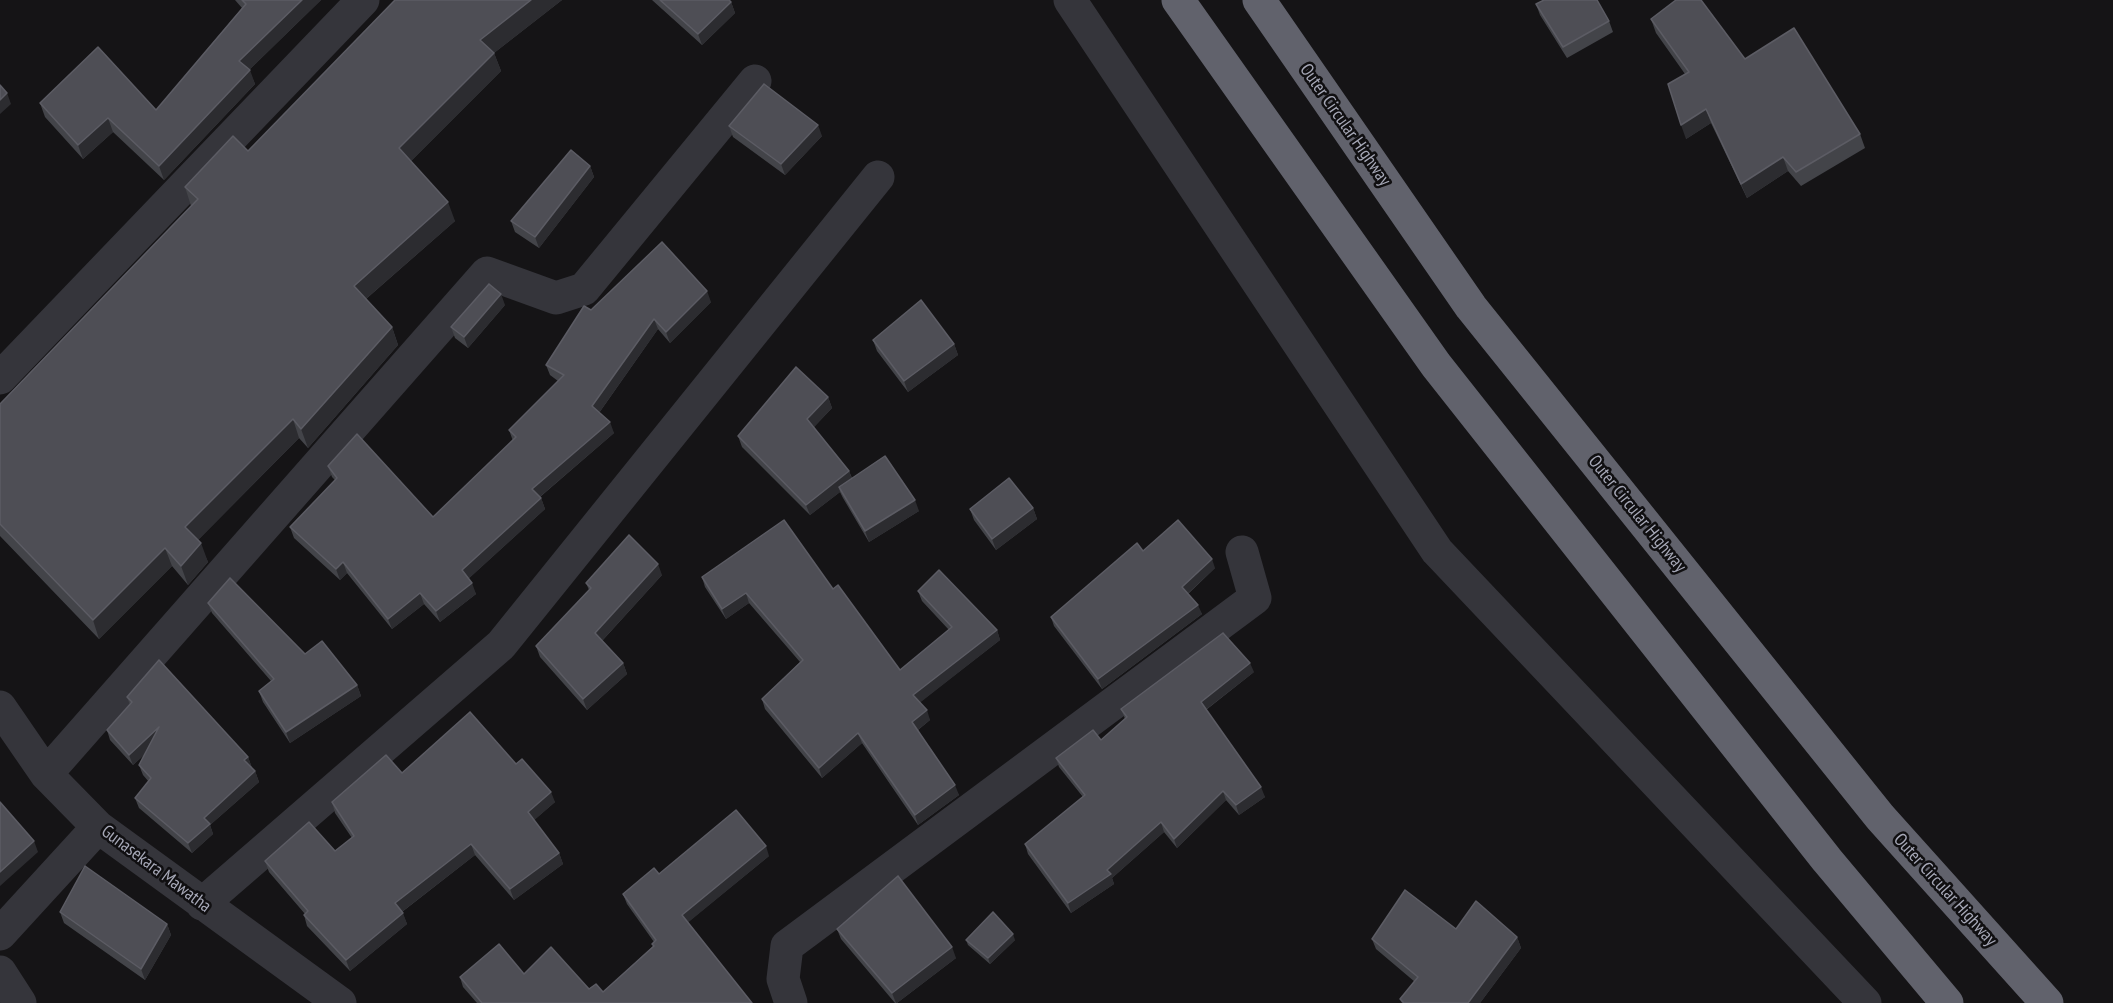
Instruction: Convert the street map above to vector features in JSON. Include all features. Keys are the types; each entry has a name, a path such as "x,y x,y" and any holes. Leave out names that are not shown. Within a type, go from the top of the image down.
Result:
{"highway":[{"path":"1178,0 1436,365 1819,851 1947,1003"},
{"name":"Outer Circular Highway","path":"1259,0 1471,307 1880,817 2047,1003"}],"street":[{"path":"0,378 363,0"},
{"path":"1070,0 1437,551 1865,1003"},
{"path":"46,774 487,273 556,298 584,289 754,81"},
{"path":"202,904 501,645 878,177"},
{"path":"791,1003 783,979 787,946 1255,598 1242,552"},
{"name":"Gunasekara Mawatha","path":"0,707 46,774 98,827 340,1003"},
{"path":"0,934 98,827"},
{"path":"0,972 20,1003"}],"building":[{"path":"242,0 302,0 239,61 250,70 159,166 108,118 78,145 40,103 98,47 156,110 246,4"},
{"path":"395,0 531,0 480,40 494,53 399,148 448,202 354,286 392,327 301,429 293,419 185,527 201,543 181,566 165,548 93,620 0,524 0,404 198,199 185,187 233,136 248,151"},
{"path":"660,0 729,0 731,2 698,34"},
{"path":"1544,0 1597,0 1609,21 1563,47 1536,4"},
{"path":"1676,0 1701,0 1745,59 1794,28 1860,134 1796,172 1783,157 1741,184 1706,109 1681,125 1668,84 1689,72 1651,19"},
{"path":"764,84 818,125 781,164 729,126"},
{"path":"0,85 7,93 0,100"},
{"path":"571,150 590,166 535,237 511,221"},
{"path":"662,242 707,291 666,332 654,319 592,406 610,422 532,489 541,498 462,570 472,583 436,611 420,593 388,619 343,562 336,569 290,527 337,478 328,466 357,434 433,517 516,437 509,430 564,375 546,365 584,306 591,310"},
{"path":"489,284 501,294 464,337 451,327"},
{"path":"921,300 954,344 904,381 873,340"},
{"path":"796,367 828,397 807,419 849,471 806,505 738,436"},
{"path":"885,456 915,500 865,531 839,487"},
{"path":"1009,478 1033,508 992,539 970,509"},
{"path":"784,520 833,589 838,585 900,670 952,627 918,591 939,570 997,630 913,695 927,710 912,722 955,785 915,815 858,733 819,768 762,699 803,660 746,593 722,609 702,577"},
{"path":"1178,520 1212,559 1182,587 1198,605 1098,679 1051,617 1137,543 1143,551"},
{"path":"629,535 658,564 595,633 623,663 583,699 536,646 591,588 586,583"},
{"path":"230,578 305,654 322,641 357,685 286,732 259,691 274,679 208,603"},
{"path":"1223,633 1250,663 1201,702 1261,787 1236,805 1223,791 1174,839 1161,822 1107,870 1111,874 1068,903 1025,844 1085,795 1056,758 1093,730 1101,740 1127,717 1121,709"},
{"path":"159,660 248,757 244,760 255,771 204,818 210,824 188,843 135,798 151,778 139,765 159,727 129,755 107,730 132,702 127,697"},
{"path":"470,712 516,764 522,759 551,792 528,812 559,853 510,889 471,844 395,903 403,913 346,960 304,915 308,911 265,861 309,822 335,851 354,836 332,802 386,755 402,773"},
{"path":"0,802 34,841 0,872"},
{"path":"736,810 766,846 682,915 752,1003 482,1003 460,977 499,944 524,974 551,947 589,989 596,984 603,992 654,946 652,944 656,940 623,894 654,868 659,874"},
{"path":"85,866 167,924 141,969 60,912"},
{"path":"898,876 952,947 892,993 837,929"},
{"path":"1405,890 1456,929 1476,901 1517,937 1468,1003 1404,1003 1400,999 1418,977 1372,939"},
{"path":"993,912 1013,934 988,958 966,940"}]}
